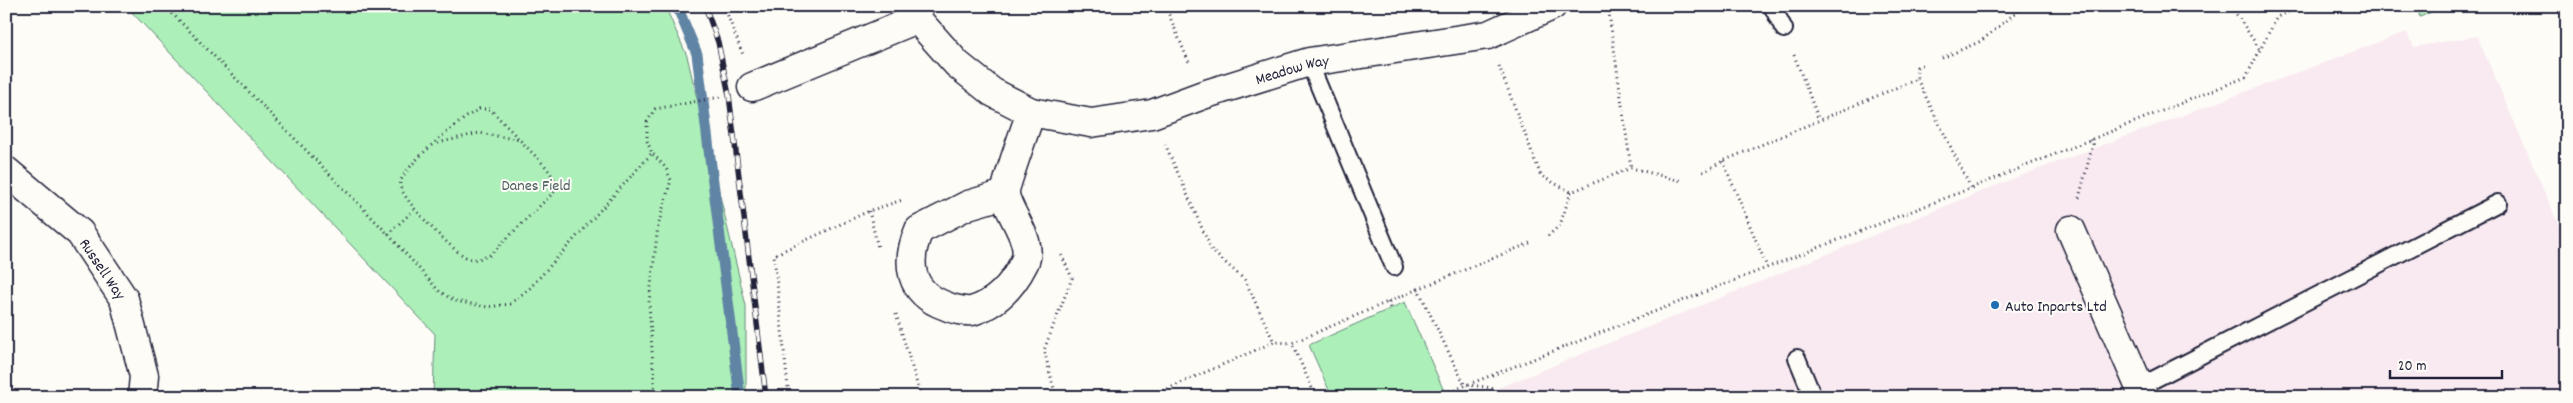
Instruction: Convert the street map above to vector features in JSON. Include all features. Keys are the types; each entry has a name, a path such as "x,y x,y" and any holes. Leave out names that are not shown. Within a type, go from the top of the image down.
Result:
{"street":[{"name":"Meadow Way","path":"913,13 957,64 985,87 1031,112 1091,123 1152,114 1202,95 1309,62 1488,35 1542,8"},
{"path":"740,91 913,13"},
{"path":"1005,194 968,205 935,220 919,230 912,246 911,270 927,298 948,307 970,311 1001,296 1025,262 1025,246 1005,194 1031,112"},
{"name":"Russell Way","path":"6,171 80,233 124,299 144,376 142,397"},
{"path":"2071,230 2142,392"}],"lane":[{"path":"1772,6 1784,29"},
{"path":"1309,62 1394,267"},
{"path":"2142,392 2498,203"},
{"path":"1797,358 1813,397"}],"path":[{"path":"165,6 388,234 440,292 455,302 488,307 510,304 530,288 652,153"},
{"path":"655,397 649,303 658,226 671,180 666,168 652,153 648,141 648,122 655,109 740,91 741,45 724,6"},
{"path":"1608,6 1631,168"},
{"path":"1942,58 1981,40 2017,8 2024,6"},
{"path":"2231,6 2260,50"},
{"path":"1436,397 1464,384 1971,188 2090,138 2246,77 2277,17 2302,6"},
{"path":"1167,10 1202,95"},
{"path":"1784,29 1819,120"},
{"path":"1488,35 1541,176 1571,192"},
{"path":"1925,64 1917,67 1917,79 1971,188"},
{"path":"1703,172 1723,161 1917,79"},
{"path":"479,109 490,109 555,180 556,190 490,255 478,260 466,258 414,210 405,198 400,185 403,174 435,144 465,117 479,109"},
{"path":"1152,114 1212,251 1245,280 1274,342"},
{"path":"435,144 479,133 520,140"},
{"path":"2071,230 2093,144 2090,138"},
{"path":"1723,161 1767,267"},
{"path":"1548,236 1560,225 1571,192 1631,168 1682,181"},
{"path":"788,397 774,255 869,211 909,197 935,220"},
{"path":"388,234 414,210"},
{"path":"1149,397 1274,342 1292,343 1530,243"},
{"path":"1418,289 1464,384"},
{"path":"1388,302 1390,308"},
{"path":"1292,343 1316,397"},
{"path":"1464,384 1492,388 1500,397"}],"shaded area":[{"path":"2406,32 2414,47 2477,36 2567,244 2567,397 1476,397 2012,179"}],"green space":[{"name":"Danes Field","path":"126,6 665,6 687,56 746,306 746,397 433,397 435,334"},
{"path":"2416,6 2445,6 2420,17"},
{"path":"1405,302 1444,391 1431,397 1332,397 1309,345"}],"waterway":[{"path":"677,6 697,54 740,397"}],"railway":[{"path":"705,6 718,42 729,95 766,397"}],"place":[{"name":"Auto Inparts Ltd","path":"1995,305"}]}
